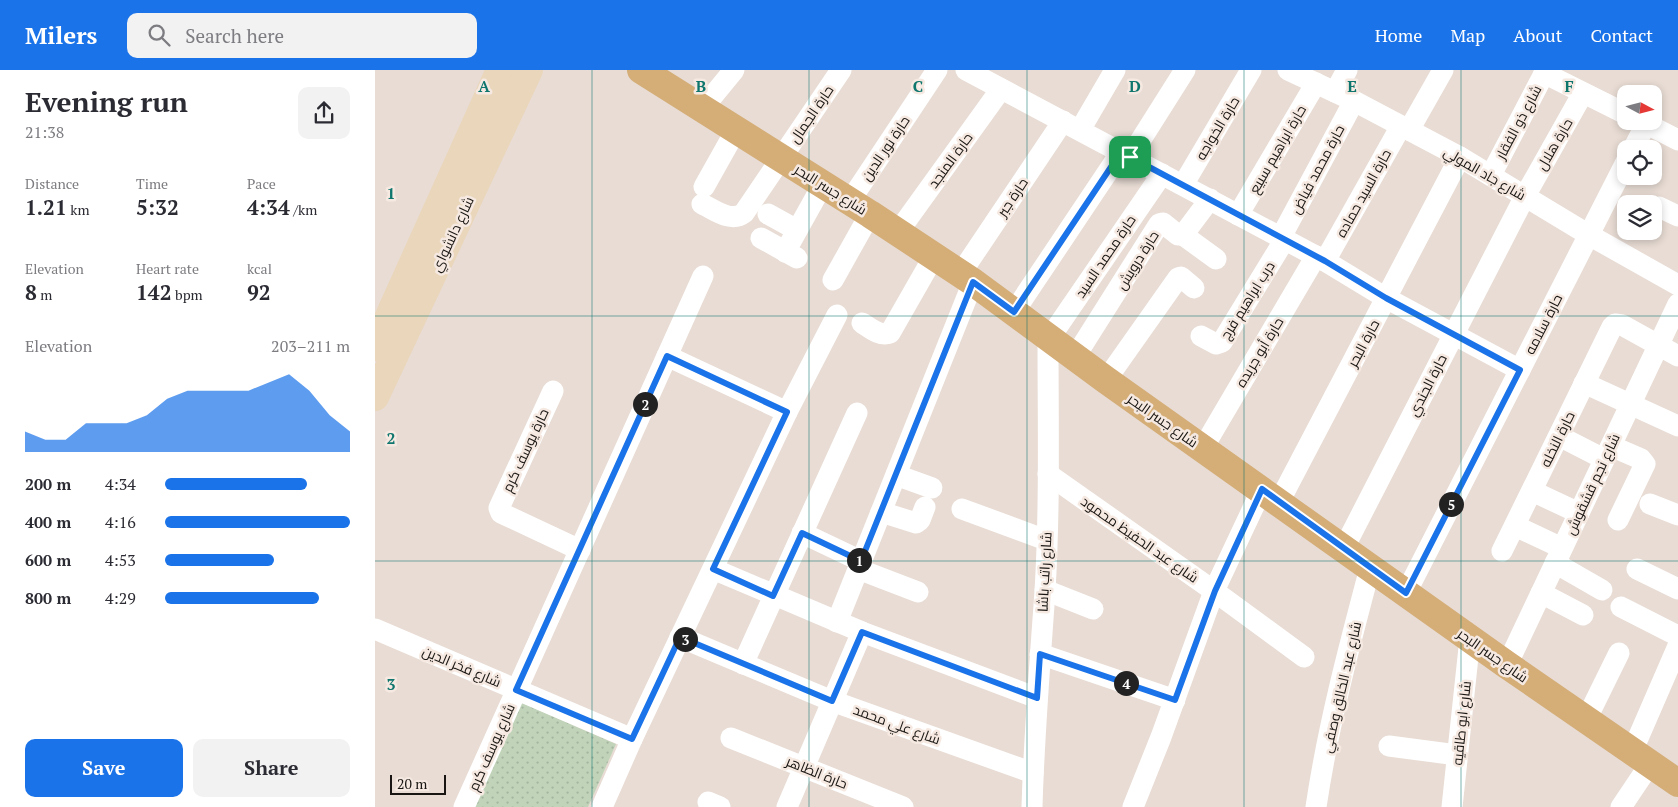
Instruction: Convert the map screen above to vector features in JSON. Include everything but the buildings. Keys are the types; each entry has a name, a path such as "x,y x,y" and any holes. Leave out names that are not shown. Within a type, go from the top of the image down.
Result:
{"main road":[{"name":"شارع جسر البحر","path":"658,74 702,109 823,184 967,278 1106,380 1370,568 1678,783"}],"street":[{"name":"شارع دانشواي","path":"375,347 500,70"},
{"name":"شارع دانشواي","path":"375,397 529,70"},
{"path":"702,109 734,70"},
{"name":"حارة الجمال","path":"736,130 703,195 728,216 741,216 744,213 841,70"},
{"name":"حارة نور الدين","path":"833,280 860,208 937,70"},
{"path":"966,70 1321,258 1386,298 1520,370"},
{"name":"حارة جبر","path":"837,622 896,474 967,278 1072,126 1115,70"},
{"path":"1014,312 1185,70"},
{"name":"حارة الخواجه","path":"1183,185 1251,70"},
{"name":"شارع جاد المولي","path":"1288,70 1354,101 1460,157 1589,235 1678,285"},
{"name":"حارة ابراهيم سبيع","path":"1238,215 1325,88 1347,70"},
{"name":"حارة السيد حماده","path":"1321,258 1443,70"},
{"path":"1545,72 1617,109"},
{"name":"شارع ذو الفقار","path":"1491,175 1545,72"},
{"name":"حارة المنجد","path":"898,232 1001,89"},
{"name":"حارة هلال","path":"1525,196 1583,92"},
{"name":"حارة محمد فياض","path":"1283,238 1354,101"},
{"path":"1659,130 1678,140"},
{"name":"حارة البحر","path":"1133,807 1215,591 1386,298 1460,157"},
{"name":"حارة محمد السيد","path":"1049,338 1161,174"},
{"name":"حارة سلامه","path":"1406,593 1617,180"},
{"path":"761,238 791,255 797,230 823,184"},
{"name":"حارة الجندي","path":"1344,548 1525,196"},
{"path":"1210,199 1183,235 1216,259"},
{"path":"1662,208 1678,216"},
{"path":"768,214 797,230"},
{"name":"حارة درويش","path":"1075,357 1159,224 1163,224 1181,236 1183,235"},
{"name":"درب ابراهيم فرج","path":"1201,336 1217,344 1222,342 1283,238"},
{"path":"862,323 880,334 890,333 934,256"},
{"name":"حارة أبو جريده","path":"1203,448 1321,258"},
{"name":"شارع يوسف كرم","path":"463,807 703,276"},
{"path":"1106,380 1178,278 1183,278 1195,288"},
{"name":"شارع نجم قشقوش","path":"1507,665 1678,304"},
{"path":"602,807 632,739 787,412 837,315"},
{"name":"حارة النخله","path":"1502,551 1612,327 1615,324 1622,325 1658,345"},
{"name":"شارع راتب باشا","path":"1032,807 1037,698 1045,590 1049,338"},
{"path":"1658,345 1678,356"},
{"path":"667,356 787,412"},
{"path":"1584,384 1678,426"},
{"name":"حارة يوسف كرم","path":"553,391 499,508 501,513 580,550"},
{"path":"743,664 857,413"},
{"path":"1559,436 1607,452 1641,459 1645,464 1618,520"},
{"path":"881,512 916,523 920,520 928,498 896,474"},
{"name":"شارع عبد الحفيظ محمود","path":"1048,474 1215,591 1304,657"},
{"path":"1532,491 1579,513"},
{"path":"1650,504 1678,515"},
{"path":"962,509 1046,540"},
{"path":"1515,526 1602,590"},
{"path":"802,533 860,565 918,592"},
{"name":"شارع عبد الخالق وصفي","path":"1316,807 1340,682 1370,568"},
{"path":"713,569 773,596 862,632 1037,698"},
{"path":"1637,569 1678,589"},
{"path":"1045,590 1093,609"},
{"path":"1541,593 1583,615"},
{"path":"1621,607 1678,636"},
{"name":"شارع فخر الدين","path":"375,629 632,739"},
{"path":"787,807 862,632"},
{"name":"شارع علي محمد","path":"680,637 832,701 1033,774"},
{"name":"شارع ابو طاقيه","path":"1452,807 1470,638"},
{"path":"1621,807 1641,758 1678,646"},
{"path":"1586,720 1619,653"},
{"path":"1040,654 1175,700"},
{"name":"حارة الظاهر","path":"731,738 804,767 890,805"},
{"path":"1389,746 1457,756"}],"green space":[{"path":"520,702 616,744 588,807 474,807"}],"route":[{"path":"1121,152 1130,157 1325,261 1386,298 1520,370 1406,593 1262,489 1215,591 1175,700 1040,654 1037,698 862,632 832,701 680,637 632,739 516,690 667,356 787,412 713,569 773,596 802,533 861,561 973,282 1014,312 1121,152"}]}
